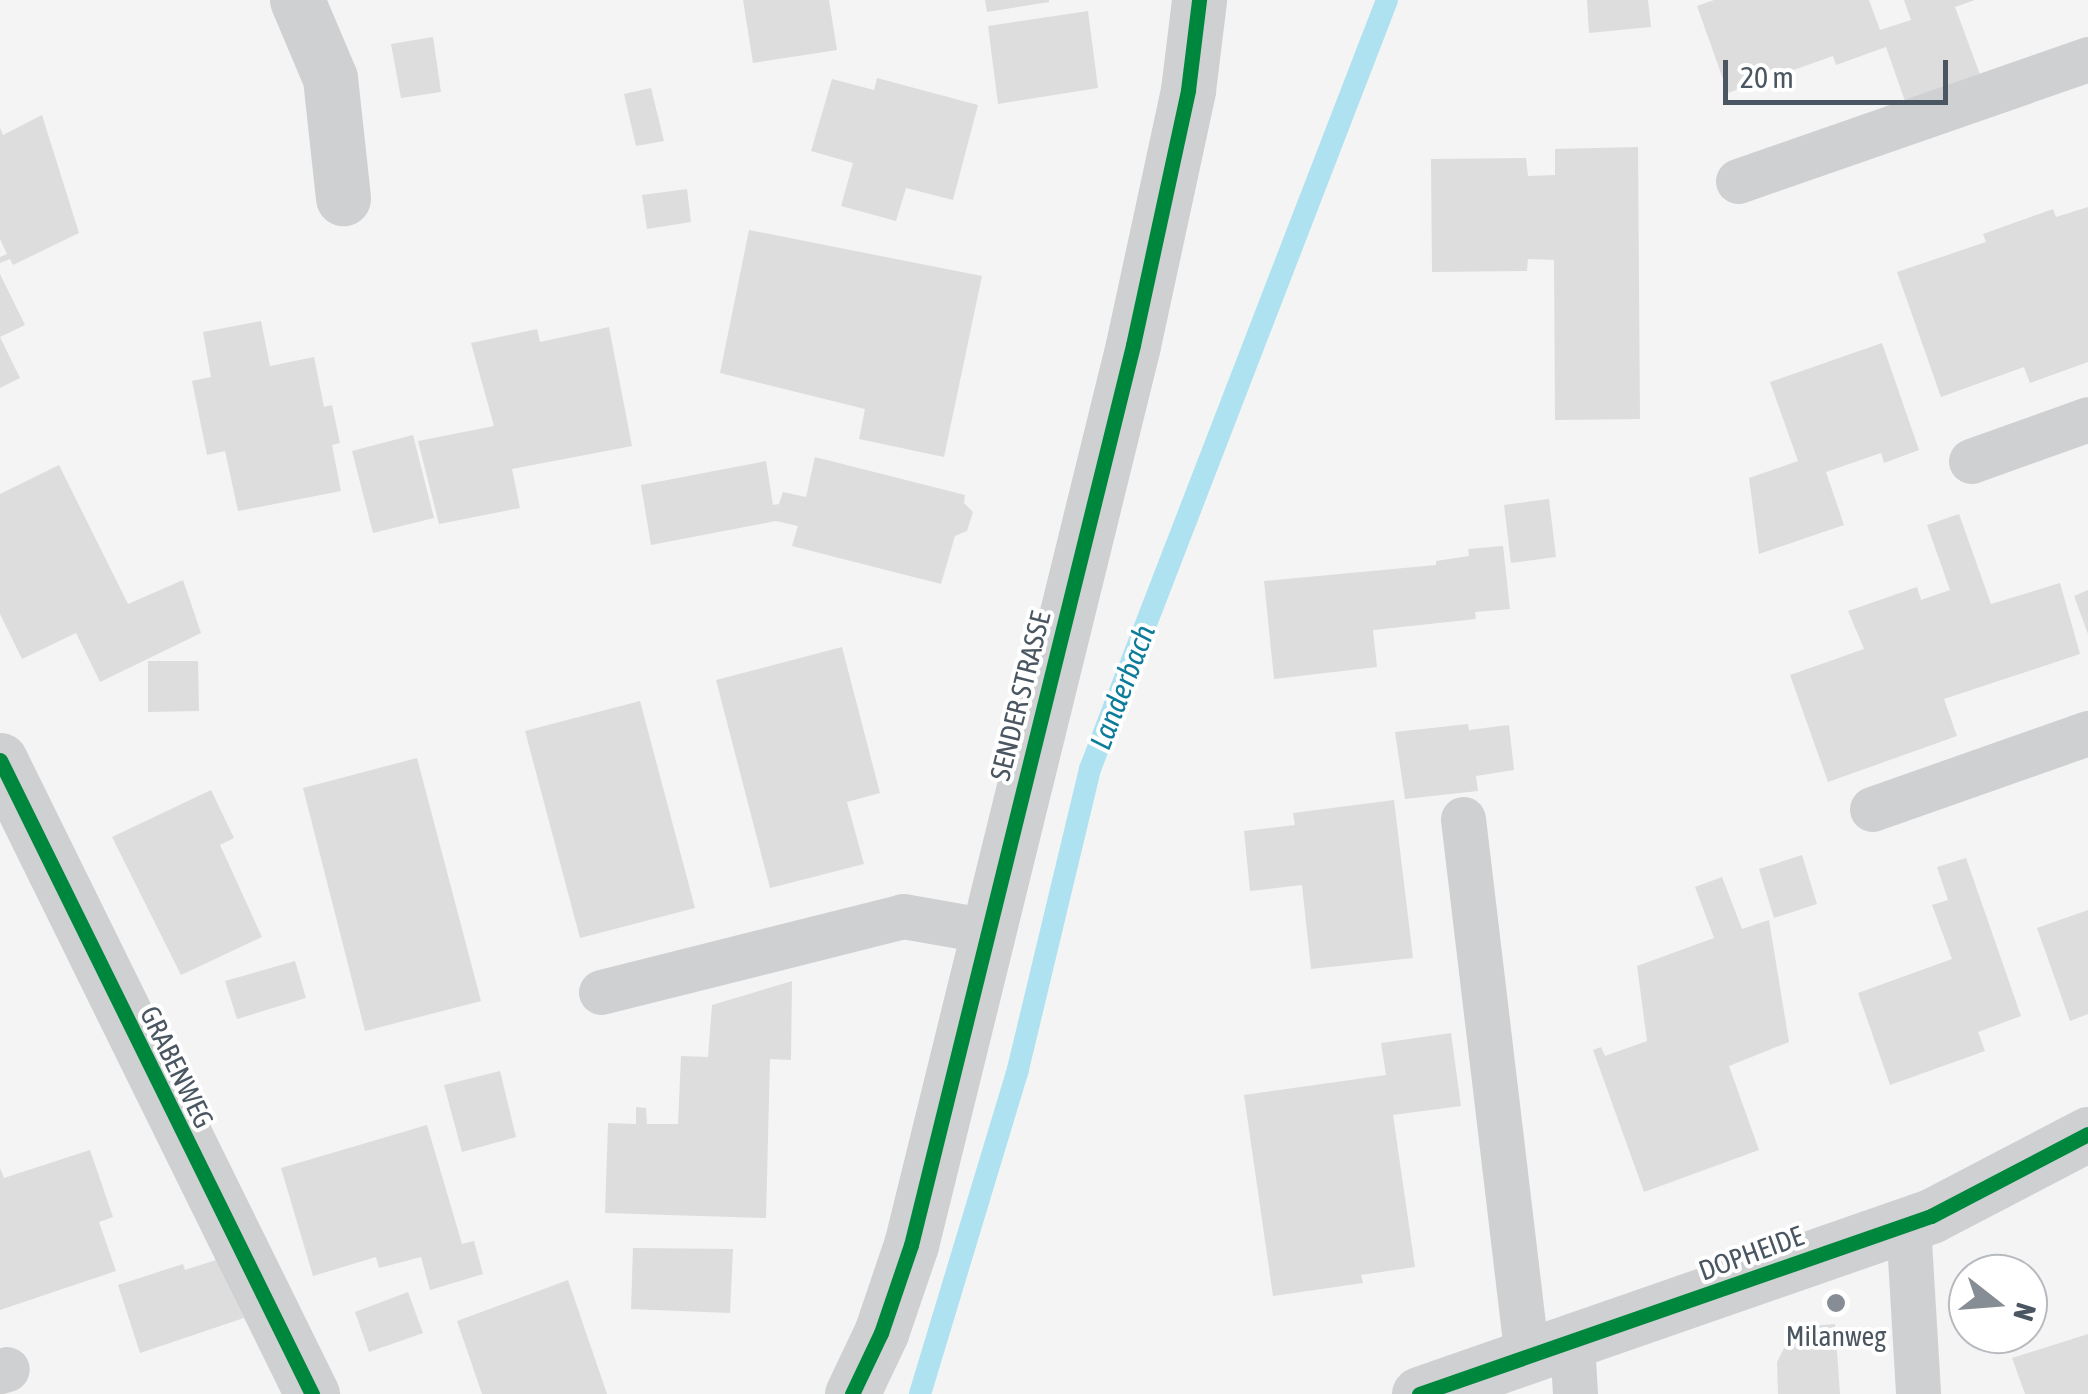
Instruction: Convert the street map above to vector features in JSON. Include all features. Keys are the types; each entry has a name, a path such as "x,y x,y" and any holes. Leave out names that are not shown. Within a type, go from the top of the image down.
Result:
{"street":[{"path":"297,0 330,78 343,198"},
{"name":"SENDER STRASSE","path":"852,1394 881,1332 910,1245 1133,345 1188,90 1199,0"},
{"name":"GRABENWEG","path":"0,760 312,1394"},
{"name":"DOPHEIDE","path":"1420,1394 1558,1365 1908,1224 2088,1134"}],"lane":[{"path":"1738,181 2088,59"},
{"path":"1971,461 2088,420"},
{"path":"1872,809 2088,733"},
{"path":"1463,819 1558,1365"},
{"path":"601,992 903,916 988,930"},
{"path":"1908,1224 1918,1394"}],"building":[{"path":"743,0 829,0 837,50 753,63"},
{"path":"985,0 1049,0 1049,2 987,12"},
{"path":"1587,0 1648,0 1651,27 1589,33"},
{"path":"1714,0 1869,0 1880,30 1911,20 1904,0 1975,0 1955,7 1981,77 1906,104 1886,47 1836,65 1833,56 1728,93 1697,6"},
{"path":"1088,11 1098,88 998,104 988,26"},
{"path":"433,37 441,92 401,98 391,44"},
{"path":"877,78 978,105 953,200 906,188 896,221 841,206 853,163 811,151 832,79 874,90"},
{"path":"651,88 664,141 636,146 624,94"},
{"path":"42,115 79,233 13,265 10,259 0,263 0,257 7,254 0,239 0,128 3,135"},
{"path":"1638,147 1640,419 1555,420 1554,260 1528,259 1527,271 1432,272 1431,159 1526,158 1528,176 1555,175 1555,149"},
{"path":"687,189 691,222 647,229 642,195"},
{"path":"2088,207 2088,362 2030,383 2024,367 1941,397 1897,272 1986,242 1983,234 2053,209 2056,217"},
{"path":"749,230 982,276 944,457 859,439 865,409 720,373"},
{"path":"0,274 25,325 0,337"},
{"path":"261,321 270,366 314,357 324,407 332,405 340,443 332,445 341,491 238,511 225,451 207,455 192,381 211,377 203,332"},
{"path":"609,327 632,446 512,469 520,508 439,524 418,441 494,426 471,343 537,329 540,342"},
{"path":"0,337 20,378 0,388"},
{"path":"1882,343 1919,450 1884,463 1881,453 1826,472 1844,525 1759,554 1749,478 1798,461 1770,382"},
{"path":"413,435 434,518 373,533 352,451"},
{"path":"815,457 965,495 964,503 973,512 967,531 955,536 941,584 792,546 798,526 776,521 651,545 641,485 766,461 773,505 779,504 783,492 806,497"},
{"path":"59,465 128,604 183,580 201,633 100,682 76,633 22,659 0,614 0,494"},
{"path":"1549,499 1556,557 1511,563 1504,505"},
{"path":"1959,514 1991,604 2060,583 2080,654 1944,699 1957,736 1828,782 1790,675 1864,649 1848,611 1917,587 1921,600 1950,590 1927,525"},
{"path":"1503,546 1510,609 1475,612 1476,619 1373,630 1377,667 1274,679 1264,581 1436,565 1436,561 1469,556 1468,549"},
{"path":"2088,590 2088,634 2074,596"},
{"path":"842,647 880,793 847,802 864,864 770,888 716,680"},
{"path":"148,661 198,661 199,711 148,712"},
{"path":"640,701 695,908 580,938 525,731"},
{"path":"1468,724 1469,730 1509,725 1514,770 1476,776 1478,791 1405,799 1395,732"},
{"path":"417,758 481,1001 365,1031 303,788"},
{"path":"211,790 234,838 220,845 262,937 181,975 112,837"},
{"path":"1394,800 1413,958 1311,969 1302,885 1250,891 1244,831 1295,825 1293,813"},
{"path":"1802,855 1817,904 1774,918 1759,869"},
{"path":"1966,858 2021,1016 1978,1032 1985,1051 1890,1085 1858,993 1952,959 1932,905 1948,900 1937,867"},
{"path":"1722,877 1742,929 1769,920 1789,1042 1729,1066 1759,1150 1644,1192 1593,1050 1601,1047 1605,1056 1647,1041 1637,966 1714,938 1695,887"},
{"path":"2088,910 2088,1014 2070,1021 2037,928"},
{"path":"295,961 306,998 237,1019 225,981"},
{"path":"792,981 791,1060 770,1059 766,1218 605,1213 608,1123 636,1124 636,1107 646,1108 647,1124 678,1124 681,1056 708,1057 712,1005"},
{"path":"1451,1033 1461,1106 1393,1115 1415,1267 1361,1275 1363,1283 1273,1296 1244,1095 1386,1075 1381,1043"},
{"path":"500,1071 516,1137 462,1152 444,1085"},
{"path":"427,1125 462,1244 474,1241 483,1274 430,1290 421,1257 379,1268 376,1257 313,1276 281,1168"},
{"path":"90,1150 113,1217 99,1222 116,1271 0,1310 0,1168 4,1178"},
{"path":"633,1248 733,1249 730,1313 631,1309"},
{"path":"216,1260 244,1318 140,1353 118,1285 183,1264 185,1270"},
{"path":"568,1280 607,1394 482,1394 457,1321"},
{"path":"408,1292 423,1333 369,1352 355,1312"},
{"path":"1835,1324 1840,1394 1778,1394 1777,1362 1795,1327"},
{"path":"2088,1334 2088,1394 2025,1394 2012,1358 2048,1354 2048,1347"}],"waterway":[{"name":"Landerbach","path":"920,1394 1018,1069 1090,769 1387,0"}],"cycle path":[{"path":"852,1394 881,1333 911,1245 1133,345 1188,90 1199,0"},
{"path":"0,760 312,1394"},
{"path":"1419,1394 1931,1216 2088,1134"}],"place":[{"name":"Milanweg","path":"1836,1303"}]}
